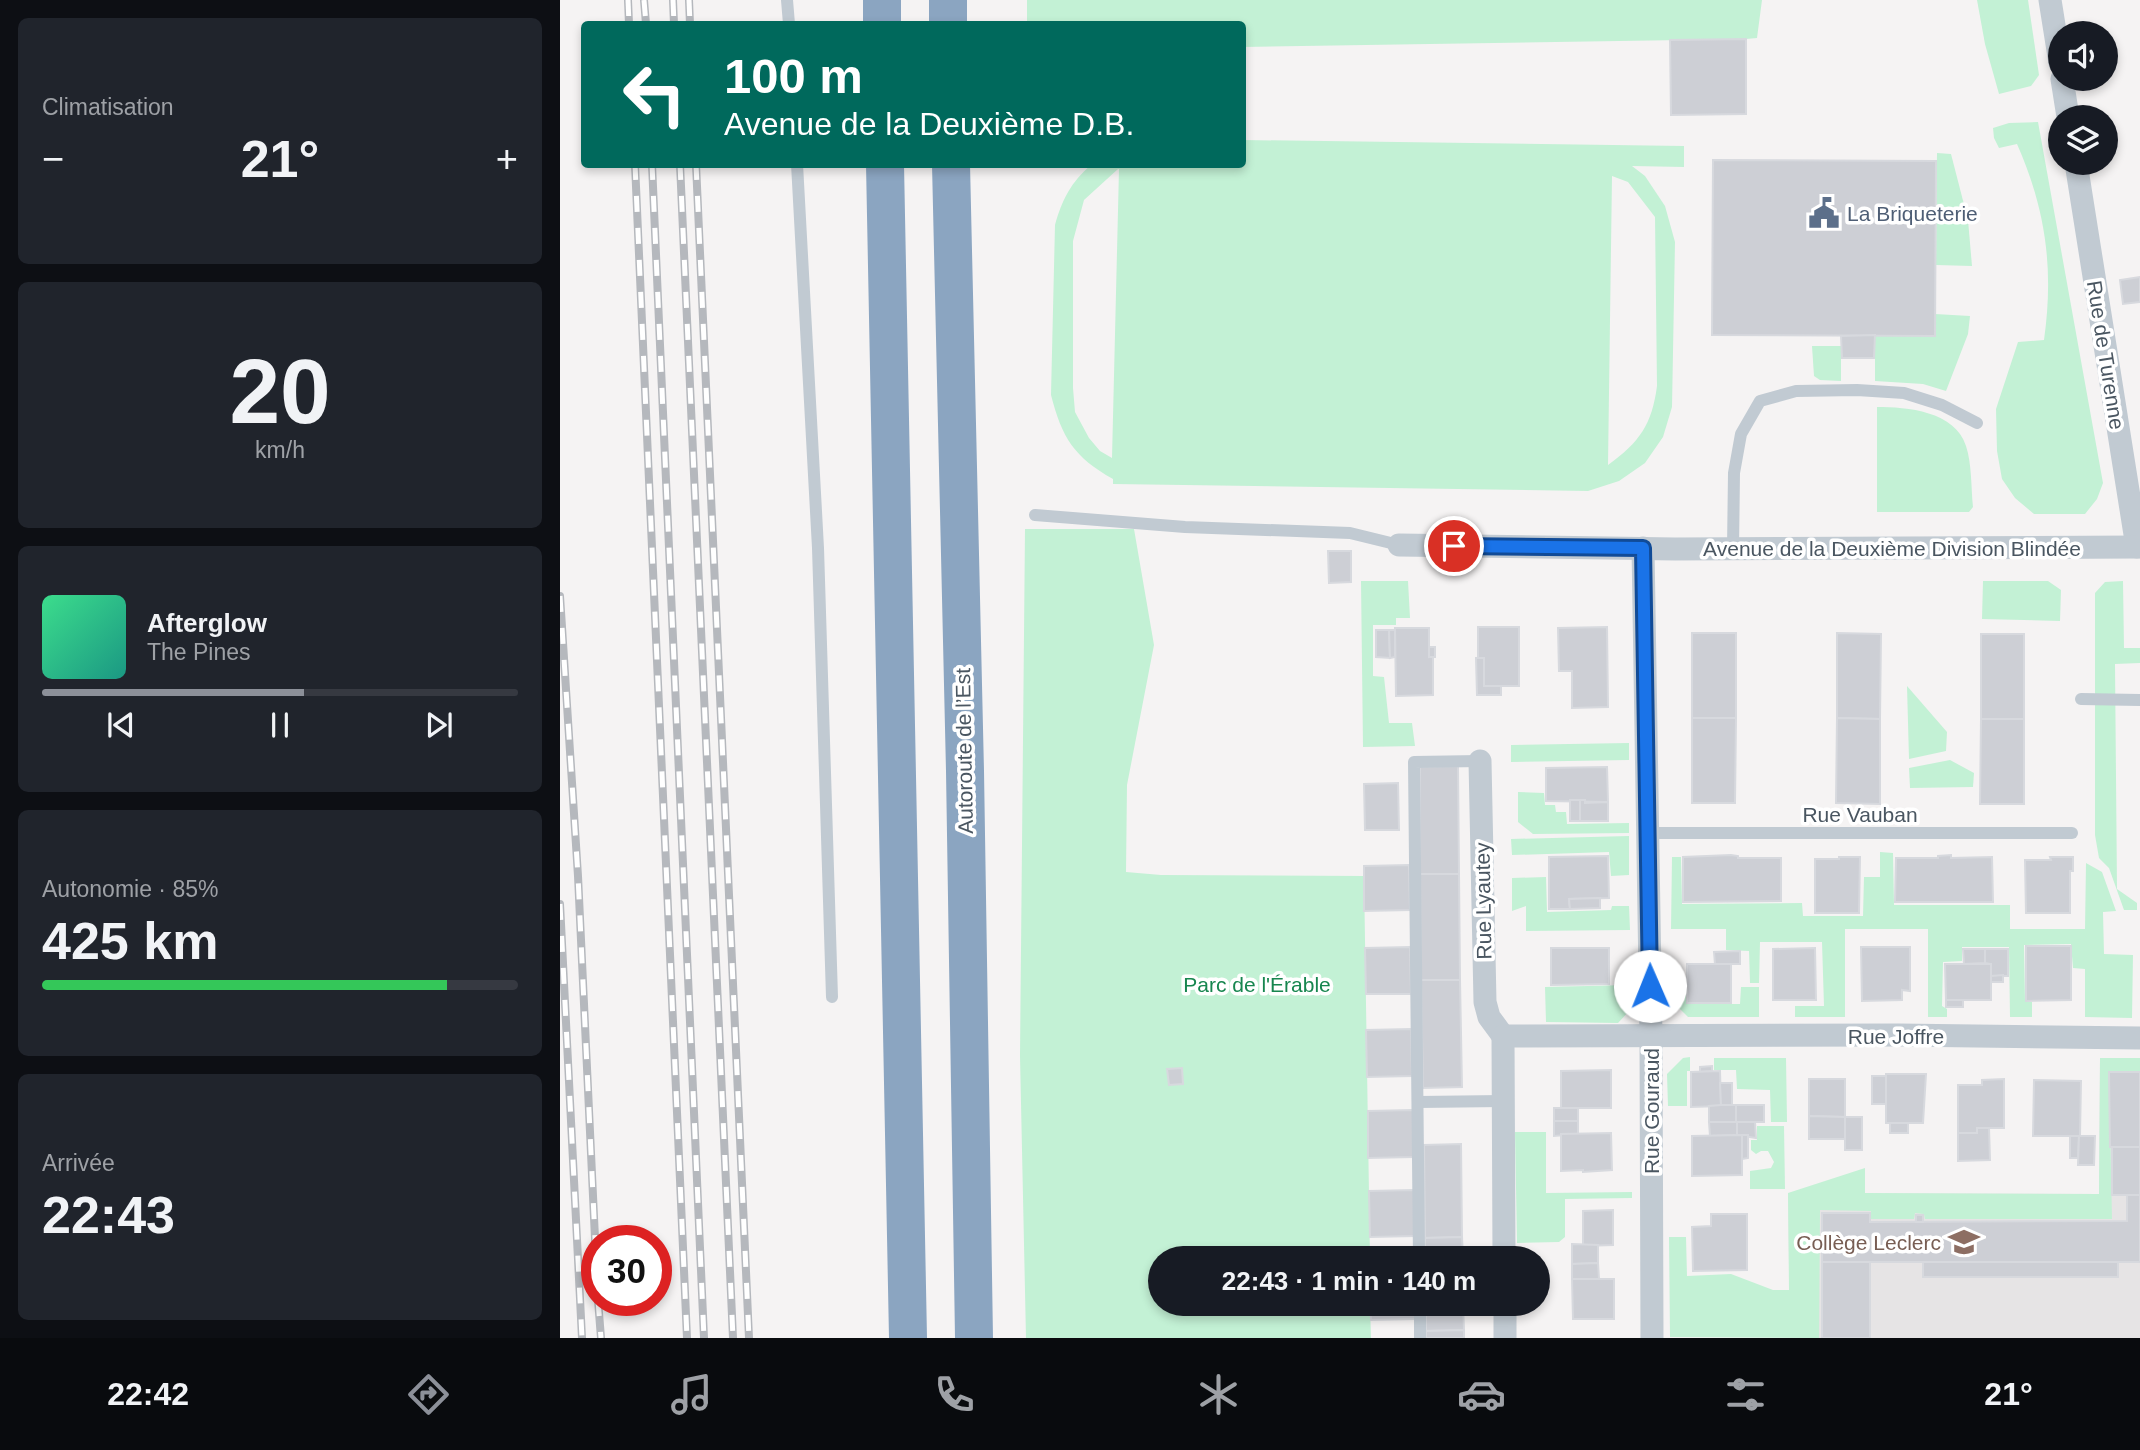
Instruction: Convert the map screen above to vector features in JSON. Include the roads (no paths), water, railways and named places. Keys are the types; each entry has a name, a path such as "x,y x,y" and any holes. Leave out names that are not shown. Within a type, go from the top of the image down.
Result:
{"highway":[{"path":"882,0 882,21"},
{"path":"948,0 948,21"},
{"path":"884,168 908,1338"},
{"name":"Autoroute de l’Est","path":"951,168 965,771 974,1338"}],"street":[{"path":"2050,0 2053,21"},
{"name":"Rue de Turenne","path":"2078,175 2139,547"},
{"name":"Avenue de la Deuxième Division Blindée","path":"1399,545 1733,549 2139,547"},
{"name":"Rue Gouraud","path":"1643,548 1651,1037 1652,1338"},
{"name":"Rue Lyautey","path":"1480,761 1485,1002 1489,1017 1503,1036 1504,1246"},
{"name":"Rue Joffre","path":"1651,1037 1899,1035 2140,1038"},
{"path":"1503,1036 1651,1037"},
{"path":"1504,1316 1505,1338"}],"lane":[{"path":"787,0 789,21"},
{"path":"797,168 818,548 832,997"},
{"path":"1733,549 1734,473 1741,434 1760,401 1796,391 1859,390 1904,393 1942,405 1977,423"},
{"path":"1035,515 1185,527 1350,533 1399,545"},
{"path":"2081,699 2140,700"},
{"path":"1419,1246 1414,762 1480,761"},
{"name":"Rue Vauban","path":"1647,833 2072,833"},
{"path":"1418,1102 1503,1101"},
{"path":"1420,1316 1420,1338"}],"railway":[{"path":"628,0 629,21"},
{"path":"644,0 646,21"},
{"path":"673,0 674,21"},
{"path":"689,0 690,21"},
{"path":"635,168 687,1338"},
{"path":"652,168 704,1338"},
{"path":"680,168 733,1338"},
{"path":"696,168 749,1338"},
{"path":"560,596 578,876 594,1225"},
{"path":"560,904 582,1338"},
{"path":"599,1316 601,1338"}],"place":[{"name":"La Briqueterie","path":"1824,213"},
{"name":"Collège Leclerc","path":"1964,1242"}],"park label":[{"name":"Parc de l'Érable","path":"1257,984"}]}
